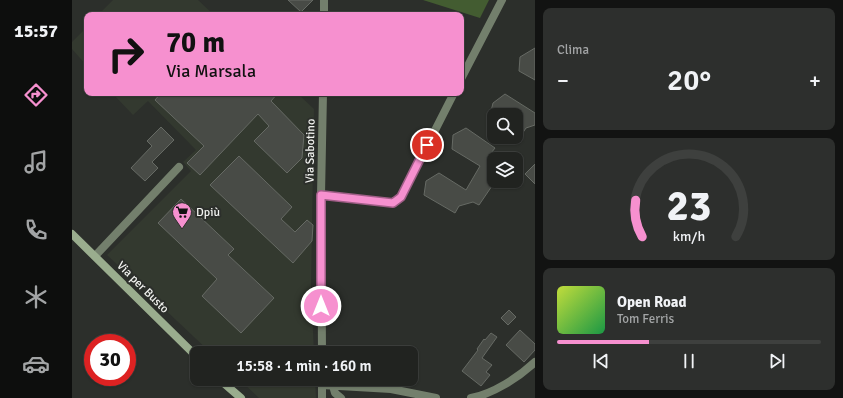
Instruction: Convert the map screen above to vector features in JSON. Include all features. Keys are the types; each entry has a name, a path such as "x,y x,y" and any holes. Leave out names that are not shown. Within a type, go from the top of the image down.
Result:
{"main road":[{"name":"Via per Busto","path":"72,234 190,350"},
{"path":"227,386 241,398"}],"street":[{"path":"324,0 324,12"},
{"path":"464,73 502,0"},
{"name":"Via Sabotino","path":"322,346 321,195 323,96"},
{"path":"321,195 393,203 401,197 452,96"},
{"path":"95,256 179,167"},
{"path":"471,398 479,397 514,378 535,362"},
{"path":"322,386 322,398"},
{"path":"341,398 335,394 333,386 391,390 436,398"},
{"path":"391,390 395,398"}],"shaded area":[{"path":"113,0 198,0 211,12 101,12"},
{"path":"84,30 84,63 72,49 72,42"},
{"path":"115,96 300,96 314,109 311,288 314,346 204,346 107,255 191,171 183,162 196,150 148,101 133,115"},
{"path":"246,386 315,386 316,398 259,398"}],"green space":[{"path":"423,0 489,0 480,18"}],"building":[{"path":"288,0 313,0 301,12"},
{"path":"535,48 535,80 519,71 520,57"},
{"path":"505,94 535,113 535,125 526,128 523,132 523,108 492,108 493,103"},
{"path":"158,96 275,96 271,101 304,135 302,158 287,173 254,141 269,126 258,114 200,175 187,163 204,146 155,100"},
{"path":"161,127 174,140 152,162 158,168 145,181 131,168 152,146 147,141"},
{"path":"466,128 487,142 487,144 495,148 492,152 487,152 487,188 491,188 479,205 473,202 459,206 455,213 424,195 426,181 439,173 466,190 480,166 452,149 453,135"},
{"path":"239,156 292,207 281,219 295,232 307,220 313,225 312,241 293,263 210,185"},
{"path":"535,164 535,184 525,174"},
{"path":"181,199 234,249 228,255 274,298 241,333 202,296 217,279 158,223"},
{"path":"509,310 516,317 508,325 501,318"},
{"path":"520,330 535,344 535,350 524,362 506,345"},
{"path":"491,333 497,337 482,358 492,365 486,372 490,375 481,386 462,371 478,350 477,349 484,339 485,340"}],"place":[{"name":"Dpiù","path":"182,229"}],"route":[{"path":"321,306 321,195 393,203 401,197 427,145"}]}
